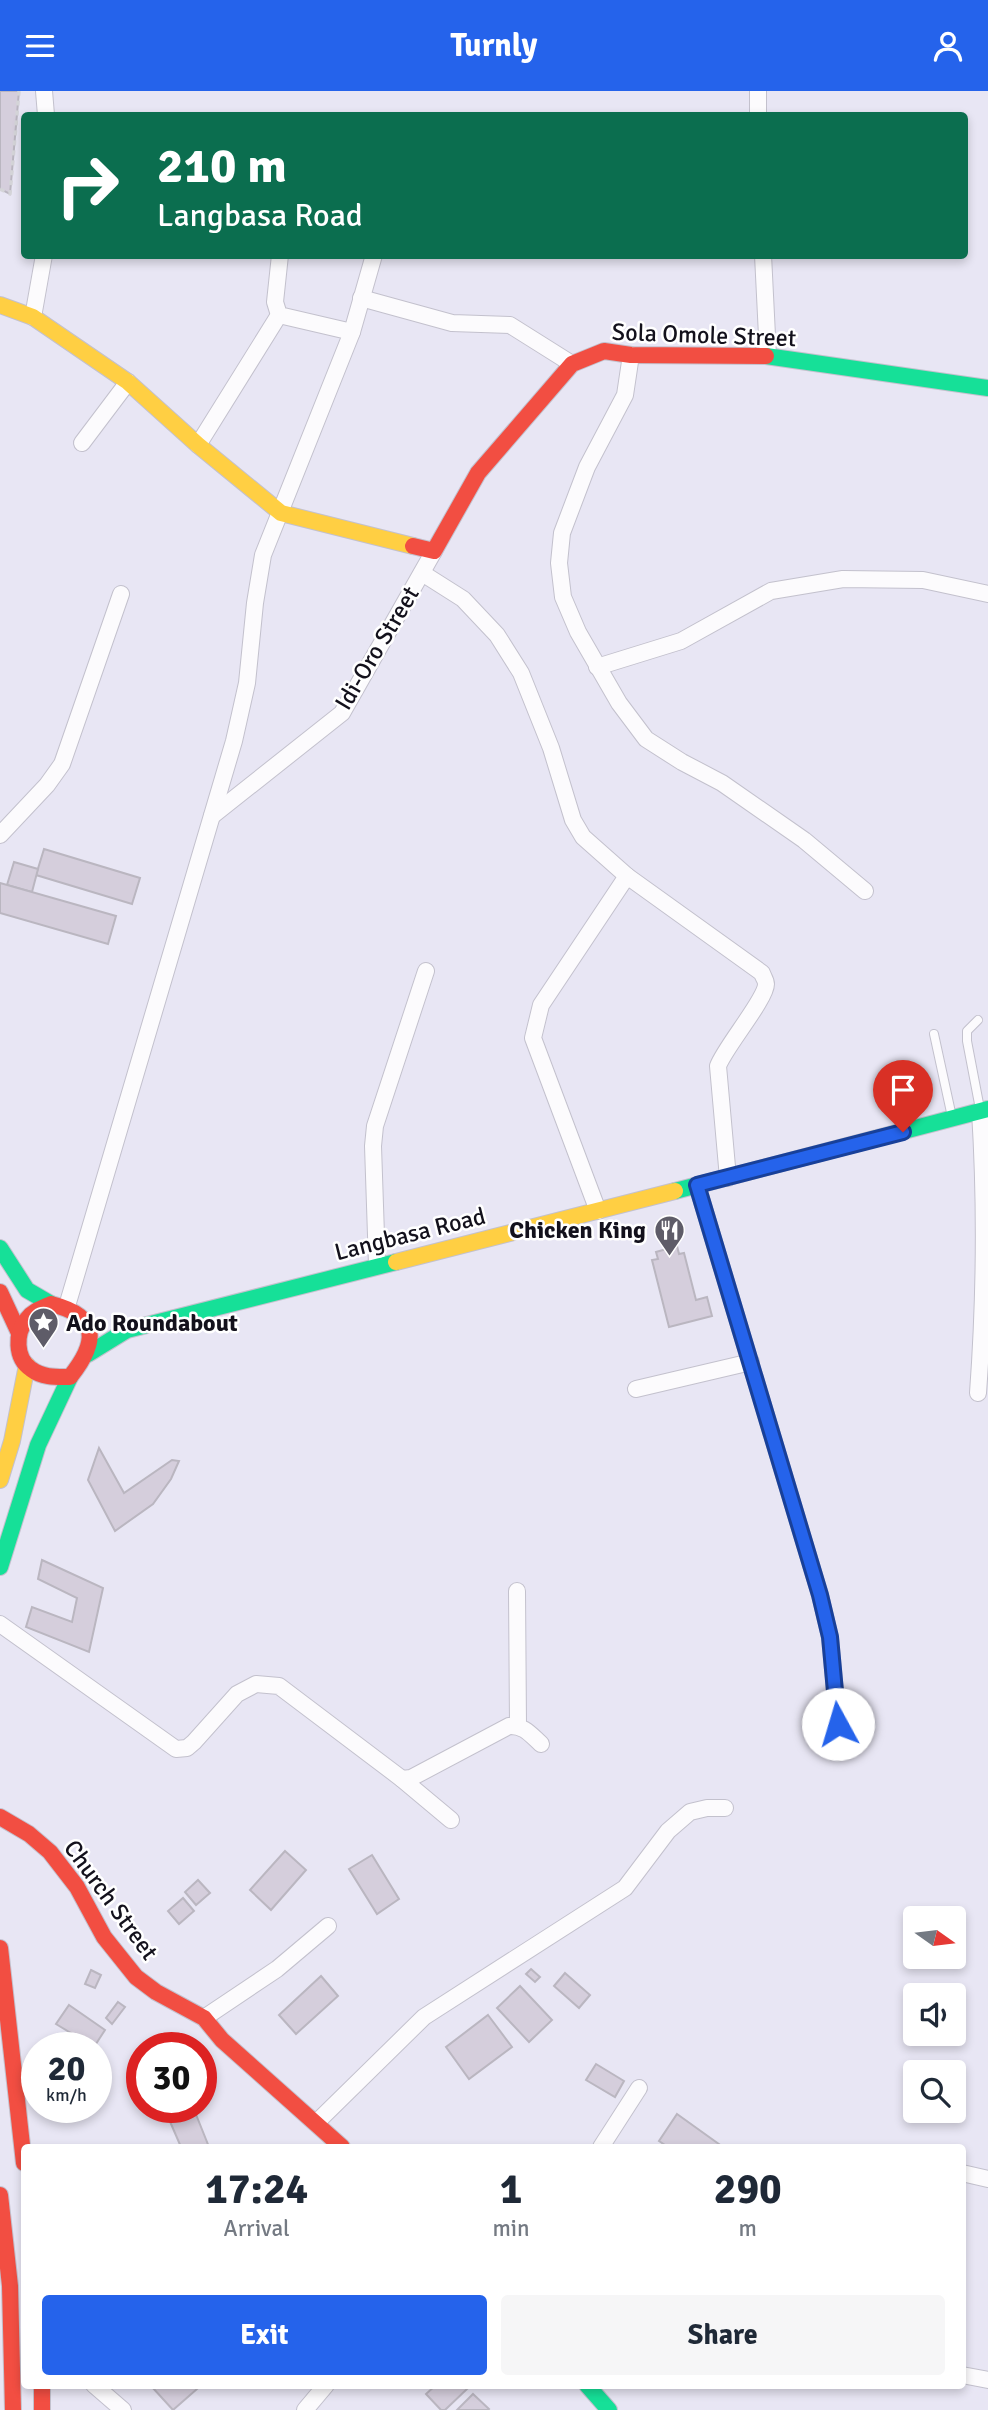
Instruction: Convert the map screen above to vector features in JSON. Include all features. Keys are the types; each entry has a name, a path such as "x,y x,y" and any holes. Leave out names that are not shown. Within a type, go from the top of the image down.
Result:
{"street":[{"path":"44,91 46,112"},
{"path":"758,91 758,112"},
{"path":"33,317 43,259"},
{"path":"198,445 279,315 275,302 280,259"},
{"path":"59,1305 234,741 247,683 263,555 352,332 373,259"},
{"path":"762,259 768,356"},
{"path":"361,298 452,323 510,324 572,364"},
{"path":"0,305 33,317 128,381 198,445 281,513 434,551"},
{"path":"279,315 352,332"},
{"name":"Sola Omole Street","path":"434,551 478,473 572,364 604,351 631,355 768,356 988,387"},
{"path":"631,355 625,395 587,467 562,533 559,563 563,597 578,632 619,703 646,739 722,783 804,840 865,891"},
{"path":"82,443 128,381"},
{"name":"Idi-Oro Street","path":"212,816 342,713 434,551"},
{"path":"422,573 463,599 497,635 521,673 551,748 573,820 583,837 626,876 762,973 766,984 762,996 723,1053 718,1066 728,1178"},
{"path":"597,667 681,641 771,591 843,579 923,580 988,594"},
{"path":"0,835 47,785 62,764 121,594"},
{"path":"598,1211 533,1038 541,1005 626,876"},
{"path":"377,1265 373,1146 375,1126 426,971"},
{"path":"978,1393 986,1298 984,1110"},
{"name":"Langbasa Road","path":"127,1330 728,1178 984,1110"},
{"path":"697,1185 820,1595 830,1637 838,1724"},
{"path":"0,1248 27,1290 79,1313 87,1324 90,1339 88,1354"},
{"path":"0,1291 19,1333"},
{"path":"59,1305 33,1310 21,1325 19,1351 27,1366 42,1375 70,1377"},
{"path":"87,1324 127,1330"},
{"path":"0,1567 35,1452 59,1396 88,1354 127,1330"},
{"path":"636,1389 751,1362"},
{"path":"0,1480 14,1431 27,1366"},
{"path":"517,1591 518,1725"},
{"path":"0,1624 176,1749 187,1748 194,1742 237,1694 256,1684 279,1686 402,1779 452,1821"},
{"path":"402,1779 411,1778 509,1726 518,1725 541,1744"},
{"path":"316,2123 425,2017 625,1888 668,1831 690,1812 725,1808"},
{"name":"Church Street","path":"0,1817 29,1834 50,1852 77,1887 104,1937 136,1977 156,1992 204,2018 222,2041 339,2144"},
{"path":"204,2018 278,1969 328,1926"},
{"path":"0,1948 22,2144"},
{"path":"603,2144 639,2088"},
{"path":"966,2174 988,2179"},
{"path":"0,2195 10,2286 13,2410"},
{"path":"966,2376 988,2380"},
{"path":"42,2410 43,2389"},
{"path":"99,2389 123,2410"},
{"path":"305,2410 323,2389"},
{"path":"591,2389 609,2410"}],"lane":[{"path":"978,1020 968,1031 967,1041 984,1110"},
{"path":"934,1034 953,1119"}],"path":[{"path":"0,189 10,194 19,91"}],"building":[{"path":"0,91 19,91 10,194 0,189"},
{"path":"44,849 140,878 132,904 36,875"},
{"path":"14,862 38,869 32,892 7,885"},
{"path":"0,883 116,916 108,944 0,913"},
{"path":"677,1246 679,1254 684,1253 696,1300 707,1297 712,1316 669,1327 652,1260 658,1259 656,1252"},
{"path":"99,1448 124,1493 172,1460 179,1461 171,1479 153,1504 115,1531 88,1480"},
{"path":"42,1560 103,1588 89,1652 26,1627 32,1607 72,1622 77,1598 38,1579"},
{"path":"285,1851 306,1870 271,1910 250,1890"},
{"path":"372,1855 399,1899 377,1914 349,1869"},
{"path":"198,1880 210,1893 196,1905 185,1892"},
{"path":"183,1898 194,1911 179,1924 168,1911"},
{"path":"531,1969 540,1977 535,1982 526,1974"},
{"path":"91,1970 101,1975 95,1988 85,1984"},
{"path":"565,1973 590,1995 579,2008 554,1986"},
{"path":"321,1976 338,1996 296,2034 279,2015"},
{"path":"520,1986 552,2020 529,2042 497,2008"},
{"path":"118,2002 125,2007 112,2024 106,2018"},
{"path":"69,2005 105,2030 69,2032 56,2024"},
{"path":"488,2015 512,2047 469,2079 446,2047"},
{"path":"596,2064 624,2081 615,2097 586,2080"},
{"path":"677,2114 719,2144 664,2144 659,2141"},
{"path":"171,2123 199,2123 208,2144 180,2144"},
{"path":"154,2389 197,2389 173,2410"},
{"path":"432,2389 467,2389 445,2410 441,2410 426,2394"},
{"path":"473,2394 489,2409 457,2410"}],"traffic: fast":[{"path":"766,356 988,388"},
{"path":"675,1191 988,1109"},
{"path":"0,1248 27,1290 51,1304"},
{"path":"88,1354 127,1330 396,1262"},
{"path":"0,1567 38,1445 70,1377"},
{"path":"591,2389 609,2410"}],"traffic: slow":[{"path":"0,305 33,317 128,382 198,445 281,513 413,546"},
{"path":"396,1262 675,1191"},
{"path":"0,1480 12,1441 27,1365"}],"traffic: jam":[{"path":"413,546 434,551 478,473 572,364 604,351 631,355 766,356"},
{"path":"0,1292 19,1333"},
{"path":"51,1304 79,1316 86,1323 89,1332 86,1353 70,1377 36,1372 22,1359 18,1345 20,1331 27,1319 51,1304"},
{"path":"0,1817 29,1834 50,1852 77,1887 104,1937 136,1977 156,1992 204,2018 222,2040 339,2144"},
{"path":"0,1948 22,2144"},
{"path":"0,2195 10,2286 13,2410"},
{"path":"42,2389 42,2410"}],"place":[{"name":"Chicken King","path":"669,1257"},
{"name":"Ado Roundabout","path":"43,1350"}],"route":[{"path":"838,1724 830,1637 820,1595 697,1185 903,1132"}]}
